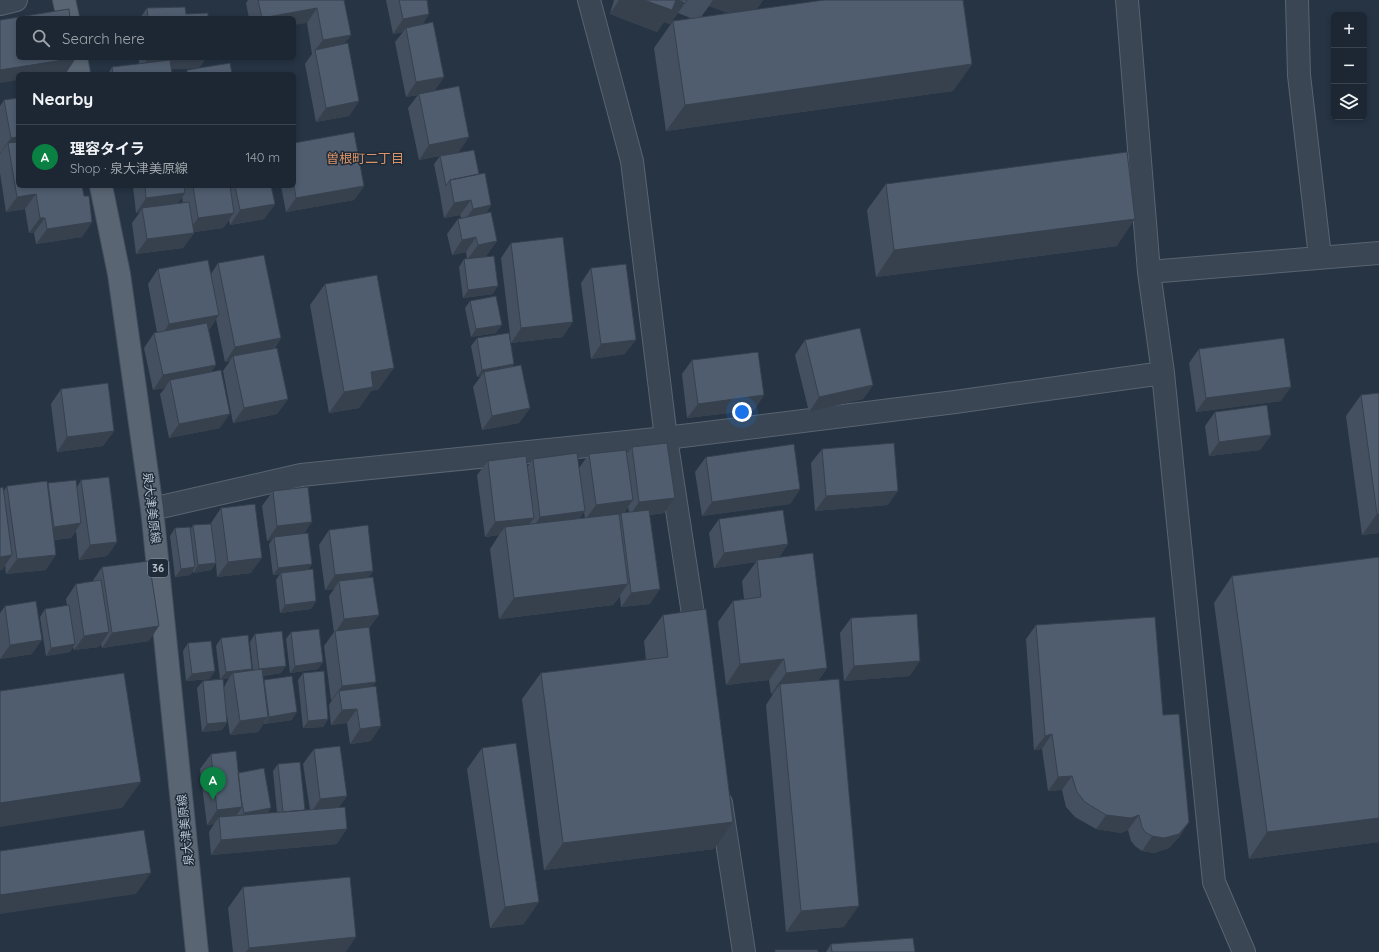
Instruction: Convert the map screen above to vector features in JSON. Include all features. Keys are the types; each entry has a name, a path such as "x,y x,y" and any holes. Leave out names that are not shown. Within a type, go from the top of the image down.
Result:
{"main road":[{"path":"64,0 68,16"},
{"path":"76,60 79,72"},
{"name":"泉大津美原線","path":"101,188 119,274 152,509 198,952"}],"street":[{"path":"0,4 16,0"},
{"path":"589,0 632,161 666,438 700,660"},
{"path":"1127,0 1150,272 1163,373 1214,882 1244,952"},
{"path":"1297,0 1299,75 1320,257"},
{"path":"1150,272 1379,253"},
{"path":"152,509 301,475 666,438 955,402 1163,373"},
{"path":"719,786 744,952"}],"building":[{"path":"258,0 344,0 351,35 323,40 317,8 273,16 262,16"},
{"path":"399,0 427,0 429,14 403,19"},
{"path":"644,0 676,0 672,10"},
{"path":"678,0 687,0 685,3"},
{"path":"824,0 963,0 972,64 685,105 673,21"},
{"path":"185,7 186,14 208,13 208,16 148,16 147,8"},
{"path":"69,9 70,16 25,16"},
{"path":"16,17 16,60 63,60 0,70 0,20"},
{"path":"433,22 444,77 416,82 406,28"},
{"path":"348,43 359,101 326,108 315,50"},
{"path":"170,60 172,72 113,72 112,67"},
{"path":"230,63 232,72 187,72 187,70"},
{"path":"459,86 469,137 429,145 419,94"},
{"path":"16,98 16,137 11,138 4,100"},
{"path":"354,132 364,186 296,198 294,188 296,188 296,143"},
{"path":"16,142 16,188 82,188 84,196 89,196 92,222 47,229 45,218 40,218 36,194 17,197 8,143"},
{"path":"474,150 479,174 450,180 446,186 440,156"},
{"path":"1127,152 1135,219 894,250 886,184"},
{"path":"485,173 491,205 473,209 471,200 454,203 450,180"},
{"path":"145,188 184,188 185,193 146,198"},
{"path":"193,188 230,188 234,213 198,218"},
{"path":"235,188 271,188 275,204 240,210"},
{"path":"189,202 194,233 147,239 142,208"},
{"path":"491,212 497,241 478,245 476,237 462,240 458,219"},
{"path":"563,237 573,322 521,328 511,243"},
{"path":"264,255 281,338 235,347 218,263"},
{"path":"494,256 498,286 468,290 464,259"},
{"path":"208,260 219,315 169,324 158,269"},
{"path":"626,264 636,340 601,344 591,268"},
{"path":"377,275 394,368 371,372 373,387 344,392 325,284"},
{"path":"496,296 502,325 476,329 470,301"},
{"path":"207,323 216,365 163,375 154,333"},
{"path":"860,328 873,385 819,397 805,340"},
{"path":"509,333 514,364 482,370 477,338"},
{"path":"1284,338 1291,387 1206,398 1199,349"},
{"path":"277,348 288,399 244,408 233,356"},
{"path":"758,352 764,395 698,404 692,360"},
{"path":"521,365 530,408 492,416 484,372"},
{"path":"221,370 230,414 179,424 170,380"},
{"path":"108,383 114,431 67,437 61,389"},
{"path":"1379,393 1379,514 1377,514 1361,395"},
{"path":"1267,405 1271,435 1219,442 1215,412"},
{"path":"667,443 675,498 639,502 632,447"},
{"path":"894,443 898,491 826,496 822,449"},
{"path":"794,444 800,489 712,502 706,457"},
{"path":"626,450 633,500 596,505 589,454"},
{"path":"577,453 585,511 540,517 533,459"},
{"path":"526,456 534,518 495,522 488,461"},
{"path":"109,477 117,542 90,545 81,480"},
{"path":"76,480 81,523 54,527 48,483"},
{"path":"47,481 56,555 17,559 7,486"},
{"path":"3,487 12,555 0,557 0,488"},
{"path":"308,487 312,522 277,526 273,491"},
{"path":"255,504 262,558 228,562 221,508"},
{"path":"649,510 660,589 631,593 621,513"},
{"path":"783,510 788,544 724,553 719,519"},
{"path":"619,514 628,584 514,598 505,527"},
{"path":"211,524 216,563 198,565 193,525"},
{"path":"368,525 373,571 335,575 329,530"},
{"path":"190,527 195,567 181,569 175,528"},
{"path":"308,533 312,564 278,568 274,537"},
{"path":"813,553 827,668 786,673 784,659 740,664 733,601 761,597 757,560"},
{"path":"1379,557 1379,818 1267,832 1232,576"},
{"path":"149,561 159,626 112,633 102,567"},
{"path":"313,569 316,601 285,605 281,573"},
{"path":"373,577 379,615 344,619 339,581"},
{"path":"101,580 109,632 84,636 76,584"},
{"path":"36,601 42,640 10,645 5,606"},
{"path":"69,605 75,644 51,648 45,609"},
{"path":"706,609 733,822 563,843 541,673 668,657 663,615"},
{"path":"917,614 920,661 854,666 851,618"},
{"path":"1155,617 1163,715 1179,714 1189,822 1179,834 1164,838 1152,836 1145,832 1139,815 1131,818 1106,815 1085,802 1077,792 1072,776 1058,777 1052,734 1045,736 1036,625"},
{"path":"369,627 376,682 342,686 335,631"},
{"path":"319,629 323,662 295,666 291,632"},
{"path":"282,631 286,666 259,669 255,634"},
{"path":"248,635 252,669 226,672 221,638"},
{"path":"211,641 215,671 192,674 188,643"},
{"path":"262,669 268,717 240,721 233,673"},
{"path":"324,671 328,719 308,721 303,673"},
{"path":"124,673 141,782 0,803 0,691"},
{"path":"292,676 297,712 269,717 264,680"},
{"path":"223,679 227,722 207,724 203,681"},
{"path":"839,679 859,906 801,911 780,684"},
{"path":"376,686 381,726 360,729 357,709 342,710 339,691"},
{"path":"516,743 539,902 505,907 482,748"},
{"path":"340,746 347,796 320,799 314,749"},
{"path":"236,751 242,807 217,810 211,754"},
{"path":"300,762 305,810 283,812 278,764"},
{"path":"264,768 271,808 244,813 238,773"},
{"path":"345,807 347,829 221,840 219,817"},
{"path":"144,830 151,873 0,895 0,851"},
{"path":"350,877 356,937 249,948 243,887"},
{"path":"913,938 915,952 832,952 831,944"},
{"path":"775,950 818,950 818,952 775,952"}],"place":[{"name":"理容タイラ","path":"213,800"}],"district":[{"name":"曽根町二丁目","path":"365,158"}]}
